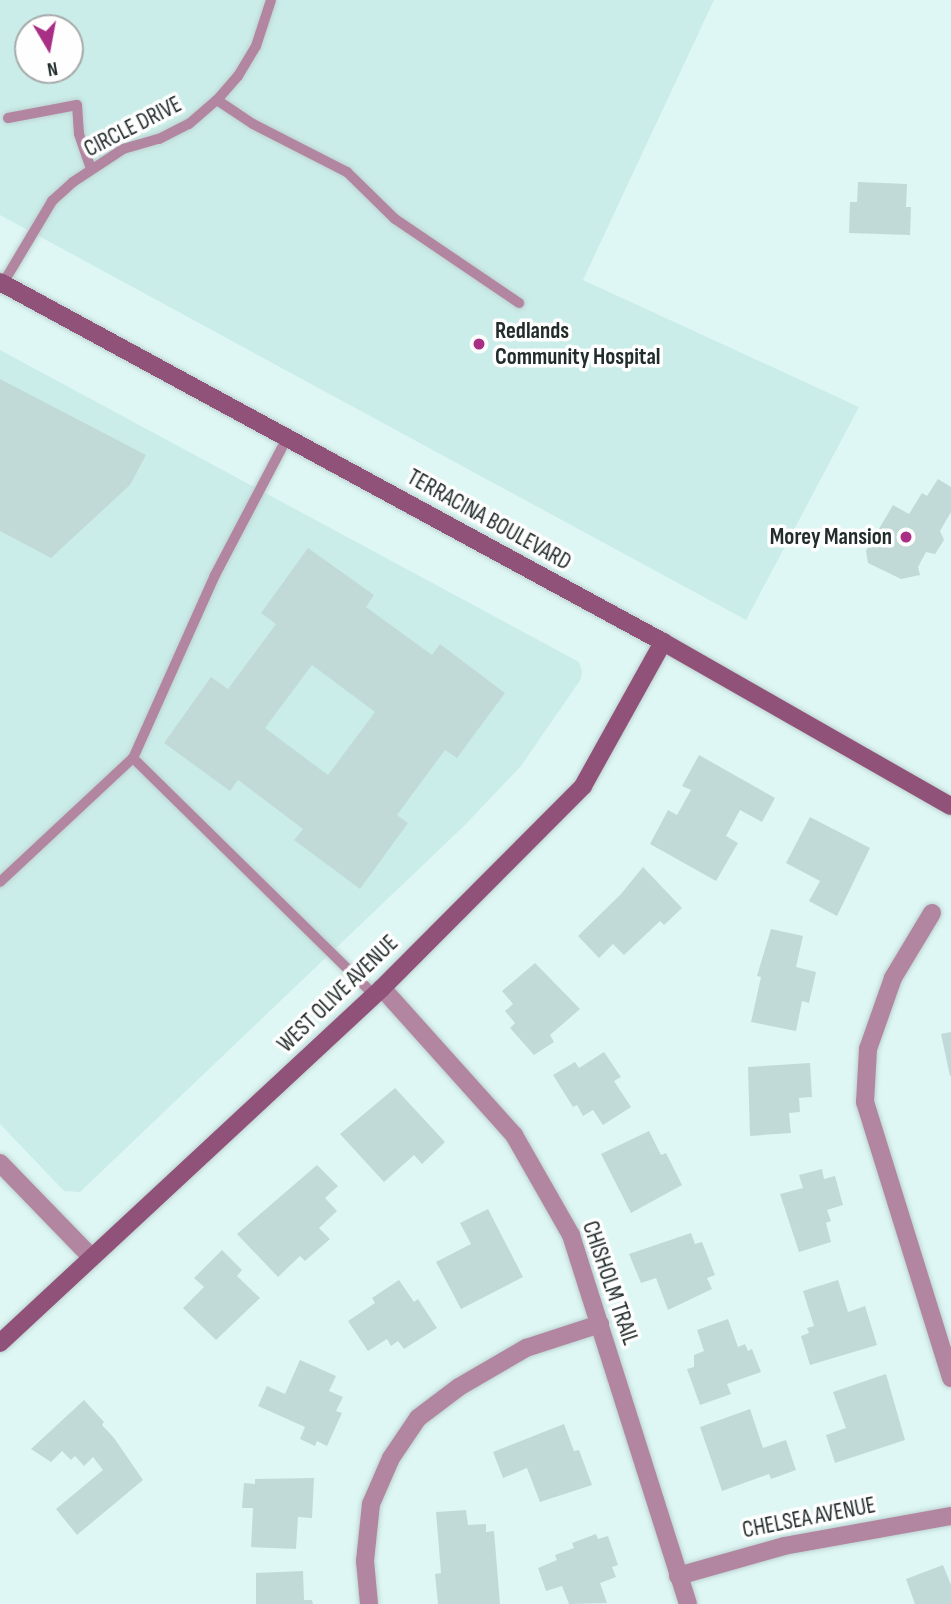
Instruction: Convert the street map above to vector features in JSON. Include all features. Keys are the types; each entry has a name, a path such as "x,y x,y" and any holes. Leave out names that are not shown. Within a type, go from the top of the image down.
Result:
{"main road":[{"name":"TERRACINA BOULEVARD","path":"1,284 663,642 951,806"},
{"name":"WEST OLIVE AVENUE","path":"0,1343 378,991 583,786 663,642"}],"street":[{"path":"932,914 893,978 867,1049 865,1102 951,1378"},
{"name":"CHISHOLM TRAIL","path":"378,991 514,1135 571,1235 688,1604"},
{"path":"0,1163 91,1257"},
{"path":"369,1604 365,1561 371,1504 391,1458 418,1419 458,1387 526,1348 600,1324"},
{"name":"CHELSEA AVENUE","path":"678,1576 784,1546 951,1516"}],"lane":[{"name":"CIRCLE DRIVE","path":"1,284 52,201 91,168 123,149 159,139 189,124 217,100 238,76 256,46 271,0"},
{"path":"217,100 253,124 347,172 395,219 519,303"},
{"path":"8,118 77,104 79,134 91,168"},
{"path":"0,882 134,758 215,575 287,438"},
{"path":"134,758 378,991"}],"shaded area":[{"name":"Redlands Community Hospital","path":"0,0 714,0 583,280 859,407 746,620 0,215"},
{"path":"0,350 579,662 582,671 581,679 521,766 465,825 80,1192 64,1191 0,1124"}],"building":[{"path":"858,182 907,184 906,207 911,207 910,235 849,233 850,202 857,202"},
{"path":"0,379 146,455 130,485 51,558 0,531"},
{"name":"Morey Mansion","path":"938,479 951,487 951,512 940,531 944,540 935,554 926,552 918,567 920,575 901,579 868,563 866,551 893,505 909,514 922,493 927,496"},
{"path":"308,548 374,595 366,607 432,655 440,644 505,693 457,758 445,750 397,815 408,823 360,889 294,840 303,829 238,780 230,791 164,743 211,677 228,689 276,624 261,613","holes":["312,665 375,712 328,775 265,728"]},
{"path":"699,755 775,798 762,822 740,810 726,836 738,843 716,881 650,844 668,810 677,815 691,790 682,786"},
{"path":"810,817 870,848 837,916 809,901 820,881 786,863"},
{"path":"643,867 682,908 664,925 660,921 624,955 613,944 599,958 578,936 621,894"},
{"path":"771,929 803,936 796,967 816,972 809,1003 802,1001 796,1031 751,1022 761,977 757,976"},
{"path":"535,963 580,1009 550,1035 554,1042 534,1055 510,1028 515,1023 505,1011 513,1004 502,991"},
{"path":"951,1032 951,1076 950,1076 941,1034"},
{"path":"604,1052 621,1077 614,1081 631,1107 603,1125 593,1110 583,1116 577,1105 573,1107 553,1075 575,1062 579,1068"},
{"path":"810,1063 812,1097 799,1098 800,1112 789,1113 791,1133 750,1136 748,1067"},
{"path":"395,1088 445,1142 422,1164 414,1155 384,1182 340,1134"},
{"path":"649,1131 661,1155 666,1153 682,1185 631,1213 601,1154"},
{"path":"317,1165 338,1186 325,1198 337,1211 319,1228 330,1239 305,1261 300,1256 278,1277 237,1234"},
{"path":"822,1169 824,1179 835,1176 843,1205 827,1210 831,1221 826,1223 831,1242 799,1252 780,1194 803,1188 799,1175"},
{"path":"488,1209 523,1277 461,1309 436,1262 471,1244 460,1223"},
{"path":"691,1233 695,1244 702,1242 715,1275 707,1278 712,1289 668,1310 656,1278 641,1283 629,1254"},
{"path":"222,1250 242,1270 237,1276 260,1298 216,1340 183,1308 204,1287 194,1278"},
{"path":"399,1280 414,1302 418,1299 437,1328 404,1349 398,1341 391,1346 387,1339 368,1351 348,1321 375,1303 372,1298"},
{"path":"838,1280 848,1312 865,1306 877,1345 810,1365 801,1336 809,1333 807,1328 814,1326 803,1291"},
{"path":"728,1319 738,1347 745,1344 748,1351 752,1349 761,1372 727,1384 731,1394 700,1405 687,1369 694,1367 694,1355 704,1351 697,1330"},
{"path":"300,1360 336,1376 329,1391 343,1397 336,1411 342,1413 327,1446 317,1441 315,1446 300,1439 305,1427 258,1406 267,1386 285,1394"},
{"path":"886,1374 905,1440 835,1463 826,1435 846,1428 833,1392"},
{"path":"84,1400 104,1422 102,1425 143,1480 77,1535 56,1509 103,1470 93,1457 84,1466 75,1456 71,1460 62,1451 51,1462 31,1449"},
{"path":"750,1409 763,1448 786,1440 796,1470 771,1479 769,1474 722,1491 700,1427"},
{"path":"564,1424 574,1451 579,1450 592,1485 540,1502 527,1468 503,1478 493,1452"},
{"path":"314,1478 312,1518 298,1517 296,1549 251,1547 253,1508 242,1508 244,1483 255,1484 255,1479"},
{"path":"466,1510 468,1525 486,1524 486,1532 494,1531 500,1604 438,1604 435,1574 441,1573 436,1512"},
{"path":"596,1534 598,1539 608,1536 618,1565 612,1567 616,1577 600,1583 607,1603 569,1604 562,1586 546,1591 538,1568 557,1560 555,1555 574,1548 572,1543"},
{"path":"943,1565 951,1585 951,1604 915,1604 906,1579"},
{"path":"303,1571 304,1600 312,1600 313,1604 256,1604 256,1573"}],"place":[{"name":"Redlands Community Hospital","path":"479,344"},
{"name":"Morey Mansion","path":"906,537"}]}
